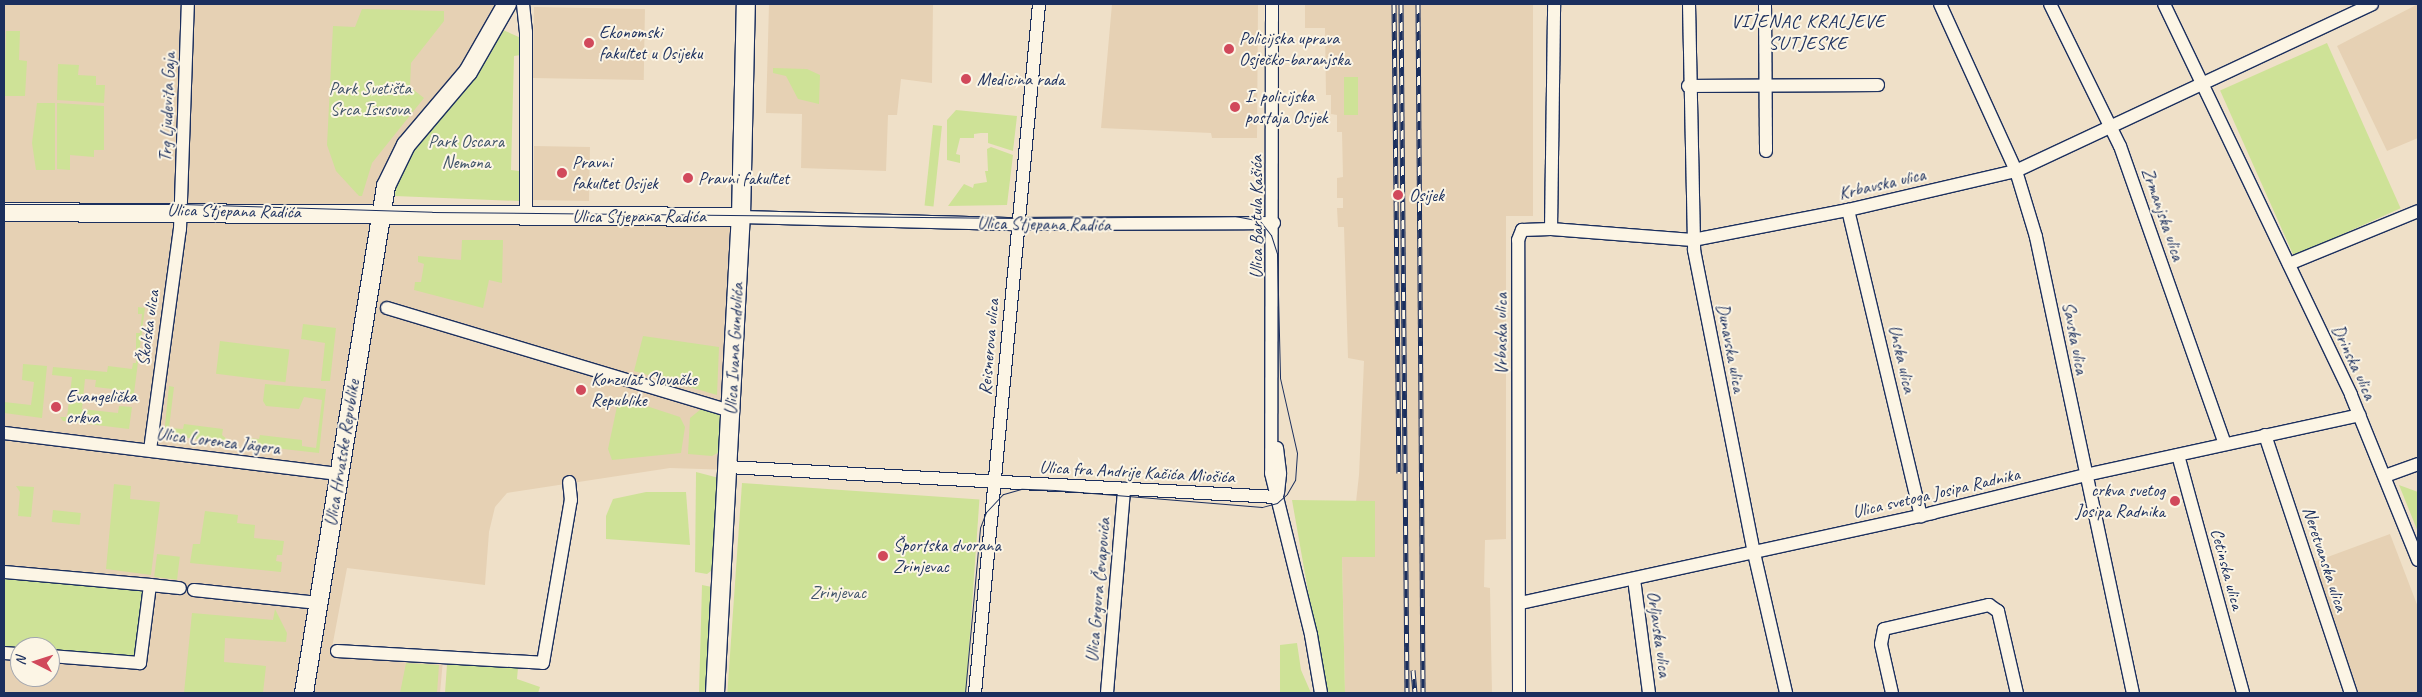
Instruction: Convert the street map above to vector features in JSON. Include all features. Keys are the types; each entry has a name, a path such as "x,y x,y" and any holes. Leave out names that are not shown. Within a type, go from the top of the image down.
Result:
{"street":[{"name":"Trg Ljudevita Gaja","path":"181,211 188,4"},
{"name":"Ulica Hrvatske Republike","path":"304,693 380,213 386,186 398,157 468,72 508,4"},
{"path":"523,4 526,32 526,215"},
{"name":"Ulica Ivana Gundulića","path":"715,693 741,217 746,4"},
{"name":"Reisnerova ulica","path":"975,693 996,482 1017,224 1039,4"},
{"name":"Ulica Bartula Kašića","path":"1272,4 1274,223 1271,473 1311,635 1321,693"},
{"path":"1551,229 1554,4"},
{"name":"Dunavska ulica","path":"1689,4 1688,86 1693,240 1754,552 1786,693"},
{"path":"1765,4 1764,86 1766,151"},
{"name":"Savska ulica","path":"1940,4 2016,171 2036,237 2085,475 2133,693"},
{"name":"Zrmanjska ulica","path":"2050,4 2112,129 2225,444"},
{"name":"Drinska ulica","path":"2164,4 2360,415 2418,560"},
{"path":"2202,83 2372,4"},
{"name":"Krbavska ulica","path":"1551,229 1693,240 1848,210 2016,171 2112,129 2202,83"},
{"path":"1688,86 1878,85"},
{"name":"Unska ulica","path":"1848,210 1921,516"},
{"name":"Ulica Stjepana Radića","path":"4,212 181,211 741,217 1017,224 1274,223"},
{"name":"Školska ulica","path":"150,450 181,211"},
{"path":"2289,264 2418,211"},
{"name":"Vrbaska ulica","path":"1519,693 1518,236 1525,229 1551,229"},
{"path":"387,308 724,409"},
{"name":"Ulica svetoga Josipa Radnika","path":"1520,603 1921,516 2085,475 2360,415"},
{"name":"Ulica Lorenza Jägera","path":"4,433 339,474"},
{"name":"Neretvanska ulica","path":"2265,436 2351,693"},
{"name":"Cetinska ulica","path":"2178,455 2243,693"},
{"path":"2385,476 2418,464"},
{"path":"728,467 996,482"},
{"path":"337,651 543,663 571,500 569,482"},
{"name":"Ulica fra Andrije Kačića Miošića","path":"996,482 1276,497"},
{"name":"Ulica Grgura Čevapovića","path":"1108,693 1124,489"},
{"path":"4,572 180,588"},
{"name":"Orljavska ulica","path":"1634,579 1649,693"},
{"path":"60,657 140,663 150,585"},
{"path":"194,590 318,602"},
{"path":"1892,693 1881,644 1884,629 1988,605 1998,611 2017,693"}],"shaded area":[{"path":"4,4 502,4 389,194 390,218 745,222 732,470 670,468 507,493 495,507 489,532 485,585 347,568 331,653 443,660 440,693 4,693"},
{"path":"769,4 933,4 932,83 901,79 897,115 888,115 886,171 801,168 802,114 766,113"},
{"path":"1112,4 1258,4 1257,138 1212,138 1211,133 1101,128"},
{"path":"1305,4 1533,4 1533,216 1506,216 1506,539 1485,540 1484,587 1490,588 1492,693 1345,693 1342,556 1350,556 1359,475 1364,361 1348,358 1344,227 1338,227 1337,208 1343,208 1343,198 1337,198 1337,178 1343,177 1342,132 1337,132 1337,115 1331,114 1331,95 1326,95 1325,28 1305,28"},
{"path":"2418,4 2418,138 2387,151 2337,46"},
{"name":"Ekonomski fakultet u Osijeku","path":"534,7 645,9 644,80 533,78"},
{"name":"Pravni fakultet Osijek","path":"534,146 590,147 589,201 533,200"},
{"path":"2390,534 2418,607 2418,693 2358,693 2314,562"}],"green space":[{"name":"Park Svetišta Srca Isusova","path":"362,9 444,11 444,21 411,63 410,87 424,98 372,163 362,196 359,196 336,171 327,145 333,26 355,27"},
{"name":"Park Oscara Nemona","path":"503,30 521,38 521,55 514,56 511,170 519,171 519,201 395,196 396,179 415,142 488,58"},
{"path":"6,31 20,31 19,60 27,61 25,96 4,96"},
{"path":"2327,43 2401,208 2294,256 2220,91"},
{"path":"58,64 79,65 78,75 96,76 96,85 105,85 104,103 57,100"},
{"path":"773,68 807,69 820,75 819,104 798,99 786,76 773,73"},
{"path":"1344,77 1358,77 1358,115 1344,115"},
{"path":"37,103 55,103 55,170 36,170 32,143"},
{"path":"57,103 104,106 104,150 94,150 94,157 70,155 70,170 57,169"},
{"path":"956,110 1017,116 1013,151 988,143 988,133 981,133 974,134 974,138 960,138 956,154 960,155 960,163 947,160 947,120"},
{"path":"933,125 942,126 933,206 925,206"},
{"path":"991,147 1013,155 1007,205 948,206 964,184 973,188 974,184 987,182 985,171 988,171 987,149"},
{"path":"462,240 503,240 502,283 489,280 483,308 414,290 415,282 421,282 424,264 418,262 418,256 461,260"},
{"path":"138,307 145,308 133,401 121,398 121,390 95,387 96,380 85,379 82,409 118,413 119,406 132,407 129,429 63,421 60,417 67,417 72,377 52,375 53,367 107,372 108,366 132,369 133,363 136,363 136,333 140,333 142,314 138,314"},
{"path":"303,324 336,328 330,381 321,381 325,343 301,339"},
{"path":"643,336 719,347 717,395 634,371"},
{"path":"220,341 289,350 285,382 216,374"},
{"path":"23,364 47,366 42,418 4,413 4,402 31,405 34,382 22,380"},
{"path":"265,384 326,389 319,453 247,445 247,438 259,439 260,435 302,440 302,446 316,448 322,400 304,397 299,409 266,406 263,401"},
{"path":"169,386 174,387 169,428 183,429 184,424 223,429 222,435 231,443 164,435"},
{"path":"619,397 680,417 685,427 681,453 612,460 608,449"},
{"path":"701,409 725,417 723,450 712,456 688,454 690,418"},
{"path":"696,472 719,478 715,568 707,574 695,572"},
{"name":"Zrinjevac","path":"742,483 979,500 966,693 727,693"},
{"path":"114,484 131,486 130,499 160,502 151,575 106,569"},
{"path":"2399,485 2418,492 2418,532"},
{"path":"16,486 34,487 31,517 18,516 20,492"},
{"path":"646,492 686,492 690,545 606,539 606,516 613,499"},
{"path":"1292,500 1375,501 1375,557 1342,557 1345,693 1326,693"},
{"path":"53,510 81,513 80,525 52,522"},
{"path":"205,511 238,515 237,523 255,525 254,538 284,541 282,555 277,555 276,561 282,562 281,572 190,563 193,544 200,544"},
{"path":"157,554 180,557 177,580 154,577"},
{"path":"4,578 147,589 139,660 60,654 60,637 10,637 10,649 4,649"},
{"path":"702,585 712,587 712,693 699,693"},
{"path":"275,609 287,633 286,642 225,638 224,662 266,666 263,693 184,693 192,613 273,620"},
{"path":"1297,643 1301,670 1311,693 1280,693 1280,645"},
{"path":"406,663 439,665 437,693 400,693"},
{"path":"447,664 518,668 517,679 540,687 538,693 445,693"}],"tram line":[{"path":"4,204 182,204 432,212 1018,218 1235,216 1260,221 1271,235 1277,253 1280,378 1297,453 1295,480 1287,494 1277,503 1262,507 1055,490 1021,489 1003,494 986,512 980,528 965,693"}],"railway":[{"path":"1394,4 1399,473"},
{"path":"1401,4 1407,693"},
{"path":"1418,4 1423,693"},
{"path":"1413,670 1415,693"}],"place":[{"name":"Ekonomski fakultet u Osijeku","path":"589,43"},
{"name":"Policijska uprava Osječko-baranjska","path":"1229,49"},
{"name":"Medicina rada","path":"966,79"},
{"name":"I. policijska postaja Osijek","path":"1235,107"},
{"name":"Pravni fakultet Osijek","path":"562,173"},
{"name":"Pravni fakultet","path":"688,178"},
{"name":"Osijek","path":"1398,195"},
{"name":"Konzulat Slovačke Republike","path":"581,390"},
{"name":"Evangelička crkva","path":"56,407"},
{"name":"crkva svetog Josipa Radnika","path":"2175,501"},
{"name":"Športska dvorana Zrinjevac","path":"883,556"}],"district":[{"name":"VIJENAC KRALJEVE SUTJESKE","path":"1808,33"}]}
